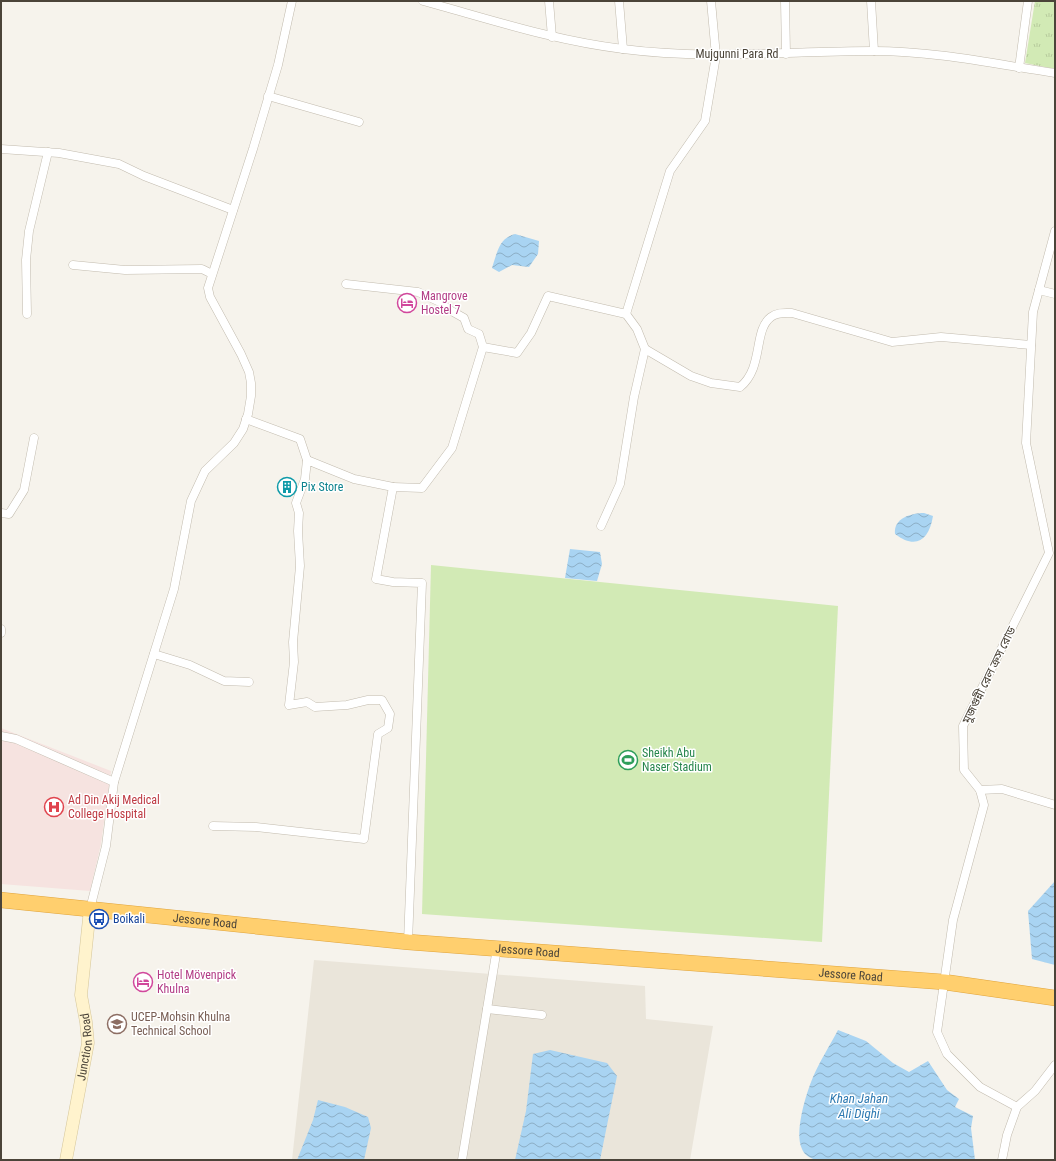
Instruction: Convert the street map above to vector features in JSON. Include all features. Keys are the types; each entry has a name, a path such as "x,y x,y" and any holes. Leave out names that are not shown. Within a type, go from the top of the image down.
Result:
{"highway":[{"name":"Jessore Road","path":"1,900 408,942 944,982 1055,998"}],"main road":[{"name":"Junction Road","path":"66,1160 88,1043 86,1022 80,995 90,909"}],"street":[{"path":"90,909 106,846 114,782 174,589 191,501 205,472 234,443 243,429 246,419 252,383 242,354 210,297 208,288 278,66 292,1"},
{"name":"Mujgunni Para Rd","path":"423,1 552,37 623,49 716,56 874,51 938,54 1055,73"},
{"path":"549,1 552,37"},
{"path":"619,1 623,49"},
{"path":"626,314 670,171 705,121 716,56 711,1"},
{"path":"785,1 786,54"},
{"path":"871,1 874,51"},
{"path":"1019,68 1028,1"},
{"path":"268,96 359,122"},
{"path":"1,149 80,156 119,164 144,176 233,210"},
{"path":"27,314 26,260 29,231 48,152"},
{"name":"মুজগুন্নী রেল ক্রস রোড","path":"980,790 964,770 962,726 1052,553 1026,443 1033,312 1055,231"},
{"path":"73,265 125,270 202,269 212,274"},
{"path":"307,460 354,479 393,487 422,488 452,448 483,347 479,334 468,329 464,318 448,309 440,302 418,292 346,284"},
{"path":"1039,290 1055,294"},
{"path":"483,347 517,353 531,333 548,296 626,314 638,330 645,349 634,397 620,484 601,526"},
{"path":"645,349 691,376 711,383 740,387 748,380 754,367 763,327 771,317 780,313 792,313 892,342 942,337 1031,345"},
{"path":"213,826 256,827 364,839 378,734 388,728 390,714 382,700 368,700 347,705 315,707 307,702 289,705 294,662 293,642 300,566 298,531 299,513 296,503 304,479 307,460 300,439 246,419"},
{"path":"1,513 9,514 24,490 34,438"},
{"path":"393,487 376,579 394,582 422,583 408,942"},
{"path":"154,654 190,665 224,681 249,682"},
{"path":"1,736 16,739 114,782"},
{"path":"1017,1107 980,1087 947,1054 937,1032 953,920 984,805 980,790 1002,789 1055,805"},
{"path":"462,1160 497,948"},
{"path":"487,1009 542,1015"},
{"path":"1002,1160 1007,1135 1017,1107 1034,1091 1055,1065"}],"shaded area":[{"name":"Ad Din Akij Medical College Hospital","path":"1,728 111,771 101,844 90,891 1,884"},
{"path":"314,960 645,986 646,1019 713,1026 690,1160 292,1160"}],"green space":[{"path":"1035,1 1055,1 1055,69 1025,63"},
{"name":"Sheikh Abu Naser Stadium","path":"431,565 838,606 822,942 422,914"}],"water":[{"path":"515,234 539,241 538,254 529,267 512,265 499,272 492,268 499,247 505,239"},
{"path":"924,513 933,516 928,531 920,540 915,542 909,541 902,539 895,534 895,529 900,520 909,515"},
{"path":"570,549 600,552 602,564 597,581 565,578"},
{"path":"1055,881 1055,965 1032,959 1028,911"},
{"name":"Khan Jahan Ali Dighi","path":"838,1030 866,1041 893,1063 909,1072 928,1061 947,1090 959,1099 955,1107 973,1116 971,1128 975,1160 816,1160 806,1155 802,1149 799,1133 804,1103 816,1071"},
{"path":"550,1050 607,1063 617,1076 600,1160 515,1160 526,1111 533,1054"},
{"path":"318,1100 345,1107 368,1117 371,1128 364,1160 297,1160 313,1120"}],"place":[{"name":"Mangrove Hostel 7","path":"407,303"},
{"name":"Pix Store","path":"287,487"},
{"name":"Sheikh Abu Naser Stadium","path":"628,760"},
{"name":"Ad Din Akij Medical College Hospital","path":"54,807"},
{"name":"Boikali","path":"99,919"},
{"name":"Hotel Mövenpick Khulna","path":"143,982"},
{"name":"UCEP-Mohsin Khulna Technical School","path":"117,1024"}]}
